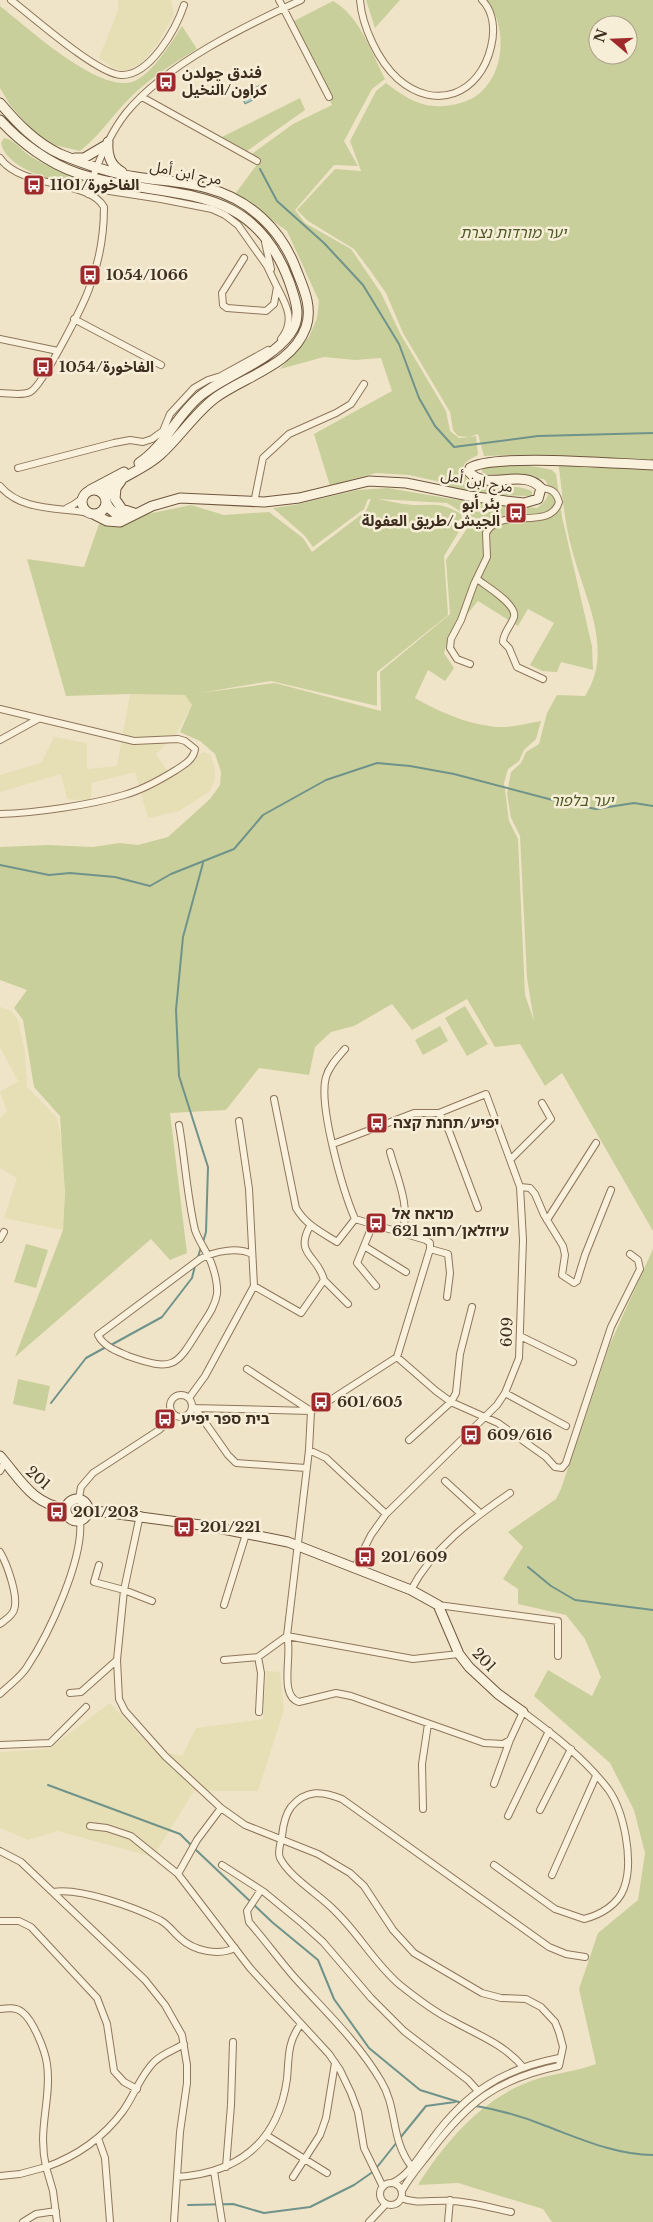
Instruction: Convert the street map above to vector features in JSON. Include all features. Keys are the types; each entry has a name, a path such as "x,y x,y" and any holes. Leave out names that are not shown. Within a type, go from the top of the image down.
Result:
{"street":[{"path":"11,0 94,64 110,73 121,75 135,73 158,53 180,18 184,5"},
{"path":"279,0 329,97"},
{"path":"93,177 107,144 126,112 171,72 209,48 283,8 302,0"},
{"path":"359,2 374,44 390,70 408,86 418,91 440,96 459,92 468,86 481,73 487,62 493,41 493,26 491,14 482,0"},
{"path":"142,97 257,161"},
{"name":"مرج ابن أمل","path":"0,103 33,138 72,159 129,175 208,188 238,199 254,210 276,232 292,257 305,294 309,316 301,338 287,354 216,398 196,415 159,456 112,485 107,491 106,500"},
{"path":"1,124 12,116"},
{"name":"مرج ابن أمل","path":"1,124 52,162 76,173 209,200 233,209 258,229 282,262 294,297 298,315 291,332 272,352 224,380 198,398 187,408 157,448 146,458 90,490"},
{"path":"72,159 84,158 107,144"},
{"path":"107,144 111,162 117,169 129,175"},
{"path":"0,158 14,170 30,177 88,194 100,201 104,207 99,255 90,287 58,351 32,392 22,394 0,393"},
{"path":"18,468 114,443 130,440 143,442 152,439 163,431 170,414 194,388 208,380 221,376 273,347 283,337 290,319 287,307 258,250 238,225 225,214 212,209 104,190 88,194"},
{"path":"258,229 268,248 272,277"},
{"path":"244,258 222,293 223,305 227,308 266,311 274,304 276,286"},
{"path":"74,319 161,365"},
{"path":"0,339 58,351"},
{"path":"254,503 263,458 289,434 336,413 351,404 364,384"},
{"name":"مرج ابن أمل","path":"91,514 114,522 167,501 191,497 254,503 299,498 369,481 406,483 469,496 524,502 538,499 541,488 532,481 484,480 477,478 469,472 470,468 475,464 506,461 653,465"},
{"path":"125,477 116,488 115,499 122,509 136,513"},
{"path":"0,486 13,499 51,509 91,514 104,510 106,500"},
{"path":"470,664 457,660 450,648 451,639 461,620 487,557 486,533 495,524 521,517 548,516 553,513 559,502 558,496 549,488 541,488"},
{"path":"60,509 73,505 90,490 99,491 106,500 108,508 116,514 125,516 136,513"},
{"path":"83,498 83,508 91,514"},
{"path":"477,579 507,602 514,612 514,617 503,637 517,667 543,679"},
{"path":"0,709 134,741 146,742 166,739 186,741 195,749 195,754 162,780 125,795 68,806 0,814"},
{"path":"0,740 38,719"},
{"path":"193,1408 311,1411 397,1357 430,1249 430,1243 426,1240 355,1219 345,1198 326,1112 326,1077 331,1066 345,1049"},
{"name":"609","path":"355,1567 371,1535 386,1514 453,1446 486,1418 505,1392 519,1358 523,1240 520,1187 511,1159 486,1094 439,1113"},
{"path":"274,1099 296,1208 310,1226 337,1242 355,1219"},
{"path":"511,1159 551,1119 542,1103"},
{"path":"333,1144 414,1113 439,1113 449,1131 478,1208"},
{"path":"189,1398 205,1376 254,1286 249,1189 239,1121"},
{"path":"179,1125 196,1231 208,1255 216,1285 215,1305 182,1357 164,1365 152,1364 109,1347 98,1335 191,1265 208,1255 237,1250 252,1254"},
{"path":"547,1220 596,1143"},
{"path":"390,1152 404,1202 406,1216 402,1233"},
{"path":"520,1187 530,1188 535,1194 547,1220 563,1246 565,1255 562,1275 574,1283 577,1281 585,1255 612,1190"},
{"path":"373,1224 357,1263 376,1286"},
{"path":"310,1226 303,1241 304,1248 324,1280 348,1304"},
{"path":"0,1239 4,1232"},
{"path":"364,1246 406,1272"},
{"path":"430,1249 448,1254 450,1273 447,1296"},
{"path":"397,1357 436,1391 452,1402 498,1423 541,1453 555,1467 562,1468 566,1464 611,1327 640,1269 638,1260 630,1254"},
{"path":"254,1286 301,1313 324,1280"},
{"path":"409,1440 452,1402 456,1394 460,1354 472,1307"},
{"path":"520,1336 573,1362"},
{"path":"247,1369 311,1411"},
{"path":"505,1392 566,1426"},
{"path":"175,1416 170,1407 174,1398 183,1395 189,1398 193,1408 236,1463 306,1468"},
{"path":"78,1498 81,1487 93,1474 159,1430 175,1416 186,1416 193,1408"},
{"path":"311,1411 309,1450 287,1636 290,1644 287,1674 289,1694 293,1700 299,1702 336,1693 351,1696 484,1743 503,1744 510,1740"},
{"path":"309,1450 326,1458 386,1514"},
{"path":"0,1471 3,1459"},
{"name":"201","path":"3,1459 25,1488 35,1496 66,1509"},
{"path":"445,1481 480,1513"},
{"path":"411,1590 424,1566 480,1513 510,1493"},
{"path":"78,1498 85,1502 88,1510 85,1517 80,1520 70,1518 66,1509 71,1501 78,1498"},
{"path":"88,1510 208,1526 297,1545 411,1590 438,1605 558,1621 558,1656"},
{"path":"140,1516 124,1590 117,1660 119,1700 125,1711 165,1756 221,1808 245,1825 318,1854 350,1872 364,1886 404,1944 428,1963 482,1993 500,1998 526,1999 541,2007 555,2022 563,2047 559,2058 559,2066 503,2083 476,2095"},
{"path":"0,1694 26,1668 56,1616 79,1542 80,1520"},
{"path":"224,1605 246,1534"},
{"path":"0,1552 8,1572 15,1605 11,1616 0,1624"},
{"path":"99,1565 94,1582 124,1590 152,1601"},
{"name":"201","path":"438,1605 459,1654 469,1667 498,1694 549,1731 570,1749 608,1790 618,1807 624,1827 627,1849 624,1888 605,1911 584,1919 555,1909 494,1865"},
{"path":"224,1660 258,1657 287,1636 413,1659 459,1654"},
{"path":"258,1657 261,1673 259,1712"},
{"path":"70,1693 81,1692 117,1660"},
{"path":"0,1745 50,1743 86,1707"},
{"path":"494,1784 508,1750 510,1740 523,1712"},
{"path":"423,1809 422,1764 428,1724"},
{"path":"508,1816 549,1731"},
{"path":"540,1810 570,1749"},
{"path":"552,1875 596,1776"},
{"path":"523,2067 515,2057 498,2045 448,2018 401,1986 384,1971 335,1910 287,1867 280,1857 285,1819 290,1808 306,1794 318,1792 331,1794 549,1947 566,1954 585,1957"},
{"path":"178,1874 197,1840 221,1808"},
{"path":"90,1826 107,1828 131,1836 178,1874 250,1968 335,2063 351,2093 358,2112 364,2148 383,2187 380,2196 386,2204"},
{"path":"0,1851 21,1862 145,1980 165,2006 182,2035 187,2083 174,2222"},
{"path":"222,1865 261,1890 324,1942 371,1998 404,2031 468,2080 476,2095"},
{"path":"261,1890 246,1911 249,1922 295,1977 345,2032 374,2069 388,2094 399,2148 411,2166"},
{"path":"53,1892 69,1892 117,1903 135,1910 162,1921 179,1938 194,1948 225,1952 235,1948"},
{"path":"0,1922 19,1920 31,1926 91,1990 104,2014 114,2071 124,2082 136,2089"},
{"path":"0,2009 14,2008 22,2011 38,2036 47,2064 42,2141 46,2167 53,2191 57,2222"},
{"path":"177,2177 214,2171 226,2167 257,2147 266,2135 280,2108 287,2079 289,2046 301,2024"},
{"path":"226,2167 231,2105 233,2042"},
{"path":"0,2176 20,2174 46,2167 79,2153 98,2138 122,2113 154,2062 184,2044"},
{"path":"383,2187 399,2180 454,2116 497,2078 523,2067 559,2058"},
{"path":"293,2177 320,2135 326,2118 335,2063"},
{"path":"369,2222 386,2204 393,2204 401,2195 406,2183 454,2116"},
{"path":"266,2135 327,2173"},
{"path":"98,2138 105,2158 110,2222"},
{"path":"214,2171 222,2222"},
{"path":"392,2183 398,2185 401,2195 413,2202 450,2200 512,2212"},
{"path":"448,2222 450,2200"},
{"path":"22,2222 29,2216 56,2211"}],"shaded area":[{"path":"118,0 171,0 174,14 159,42 142,63 125,71 113,68 99,58 118,10"},
{"path":"130,694 185,695 192,705 177,733 156,754 170,775 203,752 210,754 215,768 215,780 209,792 179,811 148,818 135,772 92,783 91,801 67,799 61,774 0,792 0,775 41,763 54,737 87,743 87,769 117,766"},
{"path":"0,1007 11,1011 18,1020 25,1052 27,1087 57,1118 66,1158 63,1230 4,1218 17,1178 0,1168 0,1118 7,1111 0,1092 18,1081 0,1047"},
{"path":"266,1671 280,1672 284,1710 258,1791 194,1791 153,1857 58,1831 28,1840 0,1828 0,1752 49,1749 110,1703 154,1750 182,1756 196,1728 263,1719"}],"green space":[{"path":"366,0 400,0 375,28"},
{"path":"487,0 653,0 653,1231 562,1073 545,1086 520,1044 495,1047 467,999 412,1030 392,1004 354,1026 331,1032 315,1047 309,1075 259,1068 226,1110 170,1113 187,1253 170,1260 151,1239 15,1357 63,1230 65,1192 60,1116 34,1087 23,1020 14,1008 27,990 0,980 0,847 49,845 93,847 119,843 138,845 168,837 210,799 220,785 221,772 215,754 200,741 180,732 192,705 185,695 66,696 27,559 84,567 99,524 191,505 224,515 269,512 303,538 312,552 366,511 371,499 368,499 364,509 313,547 305,536 273,508 357,490 388,488 452,499 537,508 544,502 549,491 549,487 544,479 487,474 483,473 481,468 497,465 516,465 552,470 556,474 562,517 592,646 593,670 561,662 557,672 542,671 530,665 554,623 528,609 518,626 478,601 449,636 444,653 454,668 445,681 428,670 415,698 447,714 483,725 506,727 541,721 536,739 524,750 519,761 508,769 504,783 509,821 518,839 525,995 534,1021 527,978 520,836 511,818 507,794 511,772 521,763 526,752 539,744 547,713 557,695 585,696 594,678 597,642 594,623 569,539 558,460 519,455 484,456 478,434 469,437 458,436 453,430 450,412 403,333 386,293 354,249 308,221 297,210 335,169 361,171 350,141 376,91 386,83 415,101 434,106 459,104 481,92 495,71 501,47 498,22","holes":["378,499 447,503 463,513 468,527 446,560 450,614 380,672 381,711 275,683 200,693 271,681 377,706 377,672 448,615 444,556 463,525 461,514 443,506 411,505"]},
{"path":"333,1 351,16 358,25 385,79 372,89 344,141 358,166 334,165 295,210 305,223 351,249 381,293 401,335 446,411 450,431 459,438 476,436 478,455 464,465 465,476 468,481 484,485 524,488 532,491 532,496 482,495 409,475 376,473 330,486 314,434 392,391 381,358 355,360 324,357 280,369 309,337 317,318 319,301 287,231 235,194 258,163 249,156 293,124 332,105 292,22"},
{"path":"0,6 63,56 100,77 117,82 132,82 147,73 182,26 197,49 150,80 125,103 93,140 80,151 50,144 32,130 10,105 0,88"},
{"path":"300,98 305,110 247,151 222,137"},
{"path":"4,138 45,164 68,175 92,183 68,183 39,175 26,169 14,162 5,153 1,143"},
{"path":"465,1006 488,1044 467,1056 445,1018"},
{"path":"440,1026 448,1041 423,1055 415,1040"},
{"path":"26,1244 48,1250 36,1288 14,1282"},
{"path":"653,1249 653,2222 552,2222 543,2209 458,2183 418,2185 455,2135 485,2107 502,2095 520,2085 540,2078 596,2064 579,1989 598,1933 638,1900 645,1853 634,1810 610,1763 534,1696 548,1670 592,1696 601,1677 585,1639 566,1615 518,1604 518,1589 503,1579 523,1547 508,1532 556,1499 561,1489 610,1344"},
{"path":"18,1379 50,1386 45,1411 13,1404"}],"water":[{"path":"260,85 265,94 245,104 241,95"}],"waterway":[{"path":"260,169 277,201 324,243 363,285 399,344 419,398 435,426 454,447 538,436 653,433"},
{"path":"0,865 49,875 70,873 115,877 150,886 171,874 234,849 263,815 326,780 377,763 410,766 454,774 564,803 596,809 634,803 653,806"},
{"path":"203,863 183,937 176,1010 179,1076 208,1167 206,1232 203,1242"},
{"path":"198,1257 201,1247"},
{"path":"111,1345 162,1317 192,1278 195,1266"},
{"path":"51,1403 86,1358 106,1347"},
{"path":"528,1567 551,1586 575,1600 653,1610"},
{"path":"48,1785 180,1834 192,1846"},
{"path":"195,1849 272,1922 318,1960 334,1999 369,2048 420,2090 462,2103"},
{"path":"400,2138 426,2106 455,2102"},
{"path":"476,2106 521,2117 612,2149 653,2155"},
{"path":"188,2205 233,2204 264,2213 310,2207 354,2185 374,2171 397,2142"}],"place":[{"name":"فندق چولدن كراون/النخيل","path":"166,82"},
{"name":"الفاخورة/1101","path":"34,185"},
{"name":"1054/1066","path":"90,275"},
{"name":"الفاخورة/1054","path":"43,367"},
{"name":"بئر أبو الجيش/طريق العفولة","path":"516,513"},
{"name":"יפיע/תחנת קצה","path":"377,1123"},
{"name":"מראח אל ע׳וזלאן/רחוב 621","path":"376,1223"},
{"name":"601/605","path":"321,1402"},
{"name":"בית ספר יפיע","path":"165,1419"},
{"name":"609/616","path":"471,1435"},
{"name":"201/203","path":"57,1512"},
{"name":"201/221","path":"184,1527"},
{"name":"201/609","path":"365,1557"}],"park label":[{"name":"יער מורדות נצרת","path":"513,233"},
{"name":"יער בלפור","path":"582,801"}]}
